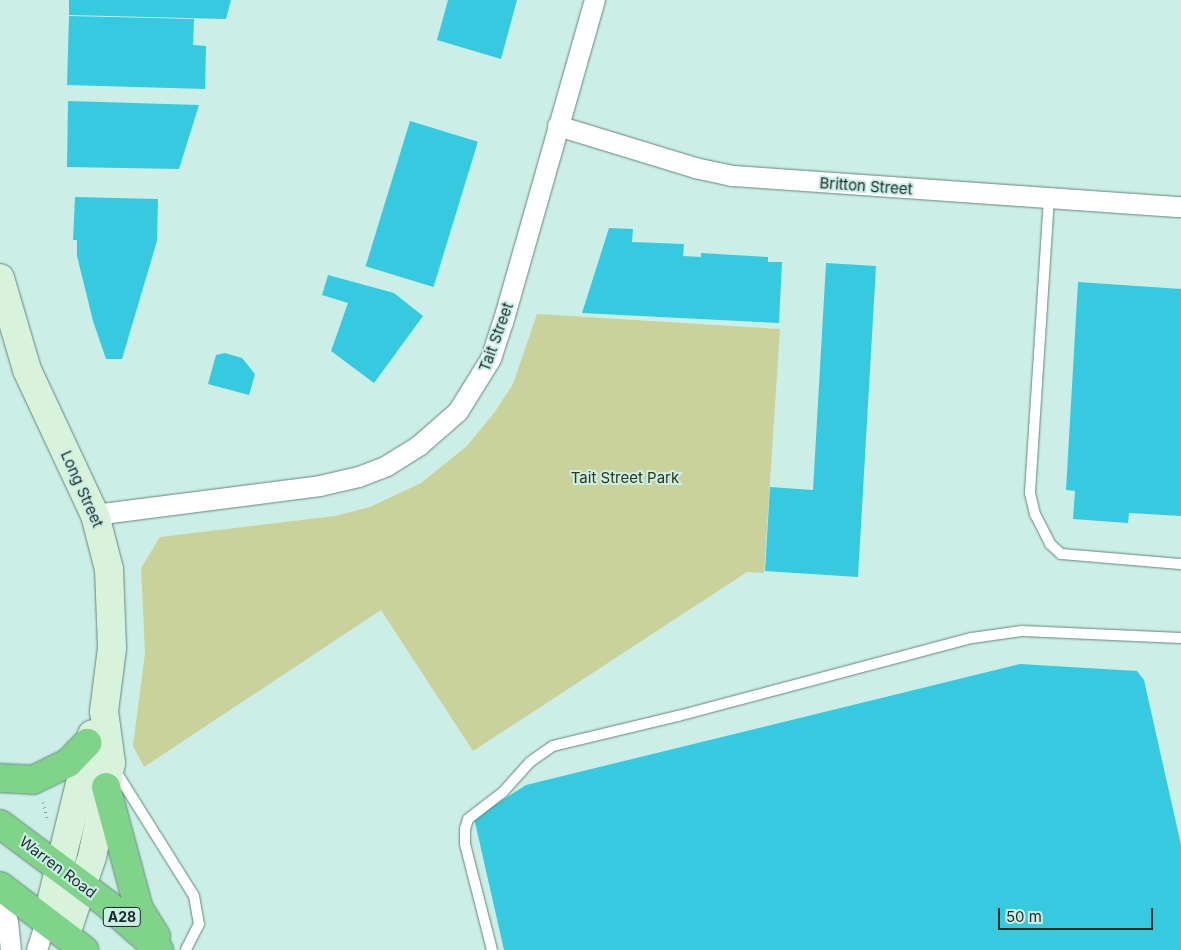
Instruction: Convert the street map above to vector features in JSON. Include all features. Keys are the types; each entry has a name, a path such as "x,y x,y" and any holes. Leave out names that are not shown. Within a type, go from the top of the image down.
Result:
{"highway":[{"path":"0,778 18,781 40,777 68,763 87,743"},
{"path":"108,775 139,909 165,950"},
{"name":"Warren Road","path":"0,824 83,886 159,950"},
{"path":"0,886 65,938"}],"street":[{"name":"Tait Street","path":"95,515 339,483 388,466 434,434 474,390 491,359 595,0"},
{"name":"Britton Street","path":"558,126 695,168 733,176 1181,207"},
{"name":"Long Street","path":"0,278 27,370 95,515 109,569 112,607 111,669 104,711 108,775 83,886 65,938"},
{"name":"Long Street","path":"65,938 59,868 87,743 104,711"},
{"path":"0,901 8,922 11,950"},
{"path":"38,950 65,938"}],"lane":[{"path":"1048,198 1030,493 1035,514 1050,544 1061,554 1181,564"},
{"path":"492,950 465,844 465,829 468,819 503,792 530,762 553,746 678,716 972,638 1022,631 1181,638"},
{"path":"108,775 194,896 199,924 186,950"}],"green space":[{"name":"Tait Street Park","path":"537,314 780,329 764,573 747,572 473,751 381,610 144,767 133,746 145,653 141,568 160,537 335,516 370,507 421,483 467,446 494,413 513,384"}],"building":[{"path":"69,0 231,0 226,19 69,15"},
{"path":"448,0 517,0 501,59 437,40"},
{"path":"69,16 194,19 193,45 206,46 205,89 67,85"},
{"path":"68,101 199,105 179,169 67,167"},
{"path":"410,121 478,142 433,287 366,266"},
{"path":"75,197 158,199 157,241 122,359 106,359 93,321 77,256 77,240 73,240"},
{"path":"609,228 633,229 632,242 684,244 683,256 701,257 701,253 768,257 768,262 782,262 779,323 582,313"},
{"path":"826,263 876,266 858,577 765,571 770,487 813,490"},
{"path":"328,275 394,293 423,316 374,383 331,351 348,303 322,295"},
{"path":"1078,282 1181,289 1181,516 1129,513 1128,523 1073,519 1075,491 1066,490"},
{"path":"225,353 242,358 255,374 249,395 208,384 216,355"},
{"path":"1020,664 1137,671 1144,680 1181,845 1181,950 504,950 474,818 526,785"}]}
